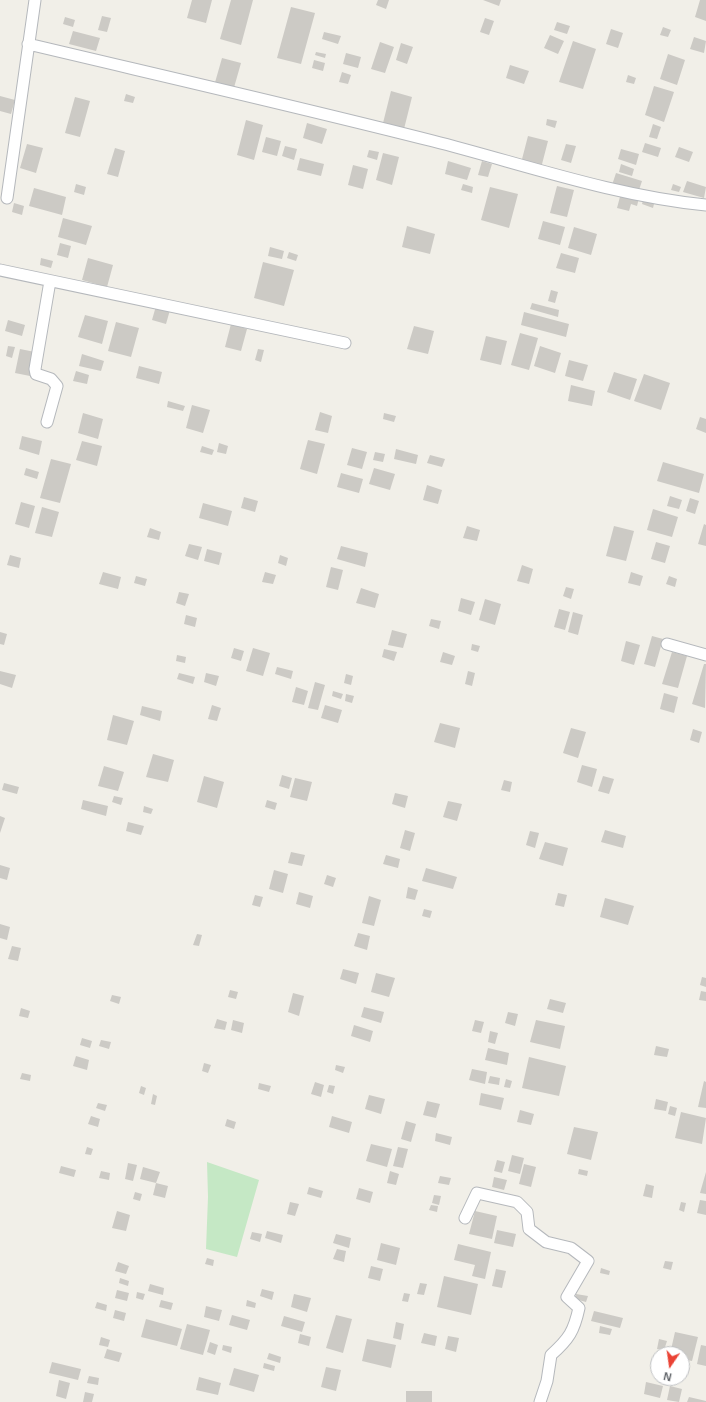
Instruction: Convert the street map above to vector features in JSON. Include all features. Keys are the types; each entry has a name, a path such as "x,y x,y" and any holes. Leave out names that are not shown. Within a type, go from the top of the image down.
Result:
{"street":[{"path":"7,198 35,0"},
{"path":"28,44 375,126 609,188 675,202 706,205"},
{"path":"0,270 345,343"},
{"path":"47,422 57,386 51,379 36,374 35,369 50,280"},
{"path":"667,644 706,655"},
{"path":"465,1218 477,1193 517,1202 526,1212 529,1229 546,1242 571,1248 588,1260 567,1297 579,1308 574,1328 566,1342 551,1355 547,1381 540,1402"}],"green space":[{"path":"207,1162 259,1180 237,1257 206,1249 208,1197"}],"building":[{"path":"192,0 212,0 206,23 187,18"},
{"path":"231,0 253,0 241,45 220,39"},
{"path":"378,0 389,0 386,9 376,5"},
{"path":"483,0 501,0 499,6"},
{"path":"700,0 706,0 706,21 695,17"},
{"path":"291,7 315,13 301,64 277,58"},
{"path":"102,16 111,18 107,32 98,30"},
{"path":"65,17 75,20 73,27 63,24"},
{"path":"485,18 494,21 489,35 480,32"},
{"path":"557,22 570,26 567,34 554,30"},
{"path":"663,27 671,30 668,37 660,35"},
{"path":"611,29 623,33 618,48 606,44"},
{"path":"73,31 100,38 96,51 69,44"},
{"path":"324,32 341,36 338,44 322,39"},
{"path":"550,35 564,41 558,54 544,48"},
{"path":"694,37 706,41 704,53 690,49"},
{"path":"573,41 596,49 583,89 559,82"},
{"path":"380,42 394,47 385,73 371,69"},
{"path":"401,43 413,47 407,64 396,60"},
{"path":"316,52 326,54 325,58 315,55"},
{"path":"346,53 361,57 358,68 343,64"},
{"path":"668,54 685,60 677,85 660,79"},
{"path":"222,58 241,63 233,91 214,86"},
{"path":"314,60 325,63 323,71 312,68"},
{"path":"510,65 529,71 524,84 506,78"},
{"path":"342,72 351,75 348,84 339,82"},
{"path":"628,75 636,78 634,84 626,82"},
{"path":"654,86 674,92 664,122 645,115"},
{"path":"391,91 412,97 403,133 382,127"},
{"path":"126,94 135,97 133,103 124,101"},
{"path":"0,96 15,100 11,114 0,111"},
{"path":"75,97 90,101 80,137 65,133"},
{"path":"547,119 557,121 555,128 546,125"},
{"path":"246,120 263,125 254,160 237,155"},
{"path":"307,123 327,129 322,144 303,138"},
{"path":"653,124 661,127 657,139 649,137"},
{"path":"528,136 548,141 541,168 521,163"},
{"path":"266,137 281,141 277,156 262,152"},
{"path":"645,143 661,148 658,157 642,152"},
{"path":"27,144 43,148 36,173 20,168"},
{"path":"566,144 576,146 571,163 561,160"},
{"path":"285,146 297,149 294,160 282,156"},
{"path":"679,147 693,152 689,162 675,157"},
{"path":"115,148 125,151 118,177 107,174"},
{"path":"621,149 639,154 636,165 618,159"},
{"path":"369,150 379,152 377,160 367,157"},
{"path":"383,153 399,157 392,185 376,180"},
{"path":"300,158 324,164 321,176 297,170"},
{"path":"448,161 471,168 467,180 445,174"},
{"path":"482,161 492,164 488,177 478,175"},
{"path":"621,164 634,169 632,176 619,172"},
{"path":"353,165 368,169 363,189 348,185"},
{"path":"616,173 642,181 638,193 612,185"},
{"path":"687,181 706,187 704,198 683,192"},
{"path":"76,184 86,187 84,195 74,192"},
{"path":"463,184 473,187 472,193 461,190"},
{"path":"673,184 681,187 679,192 671,190"},
{"path":"557,186 574,190 567,217 550,213"},
{"path":"490,187 518,194 509,228 481,220"},
{"path":"34,188 66,197 62,215 29,206"},
{"path":"621,193 639,198 637,206 631,204 629,211 617,208"},
{"path":"644,197 655,200 653,208 642,204"},
{"path":"14,203 24,206 22,215 12,212"},
{"path":"63,218 92,226 86,245 58,237"},
{"path":"543,221 565,227 560,245 538,239"},
{"path":"407,226 435,234 430,254 402,247"},
{"path":"574,227 597,234 591,255 568,248"},
{"path":"60,243 71,246 68,258 57,255"},
{"path":"270,247 284,251 282,259 268,256"},
{"path":"289,252 298,255 296,261 287,258"},
{"path":"561,253 579,258 575,273 556,268"},
{"path":"41,258 53,261 51,268 40,265"},
{"path":"88,258 113,265 107,287 82,280"},
{"path":"263,262 294,270 284,306 254,298"},
{"path":"551,290 558,292 555,303 548,301"},
{"path":"532,303 559,310 558,317 530,309"},
{"path":"156,306 170,310 166,324 152,320"},
{"path":"524,312 569,324 566,337 521,325"},
{"path":"85,315 108,321 102,344 78,337"},
{"path":"8,320 25,325 22,336 5,331"},
{"path":"116,322 139,328 131,357 108,351"},
{"path":"231,324 247,329 241,351 225,347"},
{"path":"414,326 434,331 428,354 407,349"},
{"path":"520,333 538,338 529,370 511,365"},
{"path":"486,336 507,341 501,365 480,360"},
{"path":"8,346 15,347 12,358 6,356"},
{"path":"540,346 561,353 555,373 534,366"},
{"path":"20,349 35,352 30,376 15,373"},
{"path":"258,349 264,350 261,362 255,360"},
{"path":"82,354 104,361 101,371 79,366"},
{"path":"569,360 588,365 583,381 565,376"},
{"path":"139,366 162,372 159,384 136,378"},
{"path":"76,371 89,375 87,384 73,381"},
{"path":"614,372 637,379 630,400 607,392"},
{"path":"644,374 670,383 661,410 634,401"},
{"path":"571,385 595,391 592,406 568,401"},
{"path":"168,401 185,406 183,411 167,407"},
{"path":"192,405 210,410 203,433 186,428"},
{"path":"320,412 332,416 328,433 315,430"},
{"path":"83,413 103,419 98,439 78,433"},
{"path":"384,413 396,416 394,422 383,419"},
{"path":"700,417 706,419 706,433 696,429"},
{"path":"22,436 42,441 39,455 19,449"},
{"path":"308,440 325,444 317,474 300,469"},
{"path":"82,441 102,446 97,466 76,460"},
{"path":"219,443 228,446 226,454 217,452"},
{"path":"202,446 214,450 212,455 200,452"},
{"path":"352,448 367,452 362,469 347,465"},
{"path":"396,449 418,455 416,464 394,459"},
{"path":"375,452 385,454 383,462 373,460"},
{"path":"430,455 445,459 442,467 427,463"},
{"path":"51,459 71,464 60,503 40,498"},
{"path":"663,462 704,474 699,493 657,481"},
{"path":"26,468 39,472 37,479 24,475"},
{"path":"374,468 395,474 390,490 369,484"},
{"path":"341,473 363,479 359,493 337,487"},
{"path":"427,485 442,490 438,504 423,500"},
{"path":"670,496 682,500 679,509 667,506"},
{"path":"244,497 258,501 255,512 241,508"},
{"path":"690,498 699,501 695,514 686,511"},
{"path":"21,502 35,506 29,528 15,524"},
{"path":"203,503 232,511 228,526 199,518"},
{"path":"42,507 59,512 52,537 35,533"},
{"path":"653,509 678,517 672,537 647,530"},
{"path":"704,524 706,525 706,546 698,544"},
{"path":"467,526 480,530 477,541 463,538"},
{"path":"614,526 634,531 626,561 606,556"},
{"path":"150,528 161,532 159,540 147,537"},
{"path":"656,542 670,546 665,563 651,559"},
{"path":"189,544 202,547 198,560 185,556"},
{"path":"341,546 368,553 365,567 337,559"},
{"path":"207,549 222,553 219,565 204,561"},
{"path":"10,555 21,558 19,568 7,565"},
{"path":"280,555 288,558 286,566 278,563"},
{"path":"522,565 533,569 529,584 517,581"},
{"path":"331,567 343,570 338,590 326,587"},
{"path":"103,572 121,577 118,589 99,584"},
{"path":"265,572 276,575 273,584 262,582"},
{"path":"631,572 643,576 640,586 628,583"},
{"path":"136,576 147,579 145,586 134,583"},
{"path":"669,576 677,579 675,587 666,584"},
{"path":"566,587 574,589 571,599 563,596"},
{"path":"361,588 379,594 375,608 356,603"},
{"path":"179,592 189,594 185,606 176,603"},
{"path":"461,598 475,602 471,615 458,611"},
{"path":"485,599 501,604 495,625 479,620"},
{"path":"559,609 570,612 565,630 554,627"},
{"path":"573,612 583,615 578,635 568,632"},
{"path":"186,615 197,618 195,627 184,624"},
{"path":"431,619 441,621 439,629 429,626"},
{"path":"392,630 407,634 403,648 388,645"},
{"path":"0,632 7,634 4,645 0,644"},
{"path":"652,636 663,639 655,667 644,664"},
{"path":"626,641 640,645 634,665 621,661"},
{"path":"472,644 480,646 478,652 471,650"},
{"path":"234,648 244,651 241,661 231,658"},
{"path":"253,648 270,653 263,676 246,671"},
{"path":"384,649 397,652 394,661 382,657"},
{"path":"443,652 455,656 452,665 440,662"},
{"path":"672,652 687,656 678,688 662,684"},
{"path":"177,655 186,657 185,663 176,661"},
{"path":"704,664 706,664 705,708 692,704"},
{"path":"277,667 293,671 291,679 275,674"},
{"path":"0,671 16,675 12,688 0,684"},
{"path":"468,671 475,673 472,686 465,684"},
{"path":"179,673 195,677 193,684 177,679"},
{"path":"206,673 219,676 216,686 204,682"},
{"path":"346,674 353,676 351,685 344,683"},
{"path":"315,682 325,685 318,710 308,708"},
{"path":"296,687 308,691 304,705 292,702"},
{"path":"333,691 343,694 341,699 332,696"},
{"path":"664,693 678,697 674,713 660,709"},
{"path":"346,694 354,696 352,703 345,701"},
{"path":"212,705 221,708 217,721 208,719"},
{"path":"325,705 342,710 338,723 321,718"},
{"path":"142,706 162,711 160,721 140,715"},
{"path":"113,715 134,721 127,745 107,740"},
{"path":"440,723 460,728 455,748 434,742"},
{"path":"571,728 586,732 578,758 563,753"},
{"path":"693,729 702,732 699,743 690,740"},
{"path":"153,754 174,760 168,782 146,777"},
{"path":"582,765 597,769 592,787 577,782"},
{"path":"104,766 124,772 118,791 98,786"},
{"path":"282,775 292,778 289,789 279,786"},
{"path":"204,776 224,782 217,808 197,802"},
{"path":"603,776 614,779 609,794 598,791"},
{"path":"295,778 312,782 307,801 290,797"},
{"path":"504,780 512,782 510,792 501,790"},
{"path":"4,783 19,787 17,794 2,790"},
{"path":"395,793 408,796 405,808 392,804"},
{"path":"114,796 123,798 121,805 112,802"},
{"path":"83,800 108,806 106,816 81,809"},
{"path":"267,800 277,803 275,810 265,807"},
{"path":"448,801 462,804 457,821 443,817"},
{"path":"144,806 153,809 151,814 143,812"},
{"path":"0,816 5,818 0,833"},
{"path":"128,822 144,826 141,835 126,831"},
{"path":"405,830 415,833 410,851 400,848"},
{"path":"605,830 626,836 623,848 601,842"},
{"path":"530,831 539,833 535,848 526,845"},
{"path":"545,842 568,848 563,866 539,859"},
{"path":"291,852 305,855 302,866 288,863"},
{"path":"386,855 400,859 398,868 383,864"},
{"path":"0,865 10,868 7,880 0,878"},
{"path":"426,868 457,877 453,889 422,881"},
{"path":"274,870 288,874 283,893 269,889"},
{"path":"327,875 336,878 333,887 324,884"},
{"path":"408,887 418,890 415,900 406,898"},
{"path":"299,892 313,896 310,908 296,904"},
{"path":"558,893 567,895 564,907 555,905"},
{"path":"255,895 263,897 260,907 252,905"},
{"path":"369,896 381,900 374,926 362,923"},
{"path":"605,898 634,906 628,925 600,917"},
{"path":"424,909 432,911 430,918 422,916"},
{"path":"0,924 10,927 7,940 0,938"},
{"path":"358,933 370,936 367,950 354,946"},
{"path":"197,934 202,935 199,946 193,945"},
{"path":"12,946 21,948 18,961 8,959"},
{"path":"343,969 359,973 356,984 340,979"},
{"path":"376,973 395,978 389,997 371,992"},
{"path":"702,977 706,978 706,987 700,985"},
{"path":"230,990 238,992 236,999 228,997"},
{"path":"701,991 706,992 706,1001 699,1000"},
{"path":"293,993 304,996 299,1016 288,1012"},
{"path":"112,995 121,997 119,1004 110,1001"},
{"path":"550,999 566,1003 563,1013 547,1009"},
{"path":"364,1007 384,1012 381,1023 361,1017"},
{"path":"21,1008 30,1011 28,1018 19,1016"},
{"path":"508,1012 518,1014 515,1026 505,1023"},
{"path":"217,1019 227,1022 225,1030 214,1028"},
{"path":"233,1020 244,1023 242,1033 231,1030"},
{"path":"475,1020 484,1022 481,1033 472,1031"},
{"path":"536,1020 565,1026 560,1049 530,1042"},
{"path":"354,1025 373,1031 370,1042 351,1036"},
{"path":"490,1031 498,1033 495,1044 488,1042"},
{"path":"82,1038 92,1041 90,1048 80,1045"},
{"path":"101,1040 111,1042 109,1049 99,1046"},
{"path":"656,1046 669,1049 667,1057 654,1055"},
{"path":"488,1048 509,1053 507,1065 485,1060"},
{"path":"76,1056 89,1060 87,1070 73,1066"},
{"path":"529,1057 566,1066 559,1096 522,1088"},
{"path":"204,1063 211,1065 208,1073 202,1071"},
{"path":"336,1065 345,1067 343,1073 335,1070"},
{"path":"472,1069 487,1072 485,1084 469,1080"},
{"path":"22,1073 31,1075 30,1081 20,1079"},
{"path":"490,1076 500,1078 499,1085 488,1083"},
{"path":"506,1079 512,1081 510,1088 504,1087"},
{"path":"704,1081 706,1082 706,1108 698,1107"},
{"path":"315,1082 324,1085 321,1097 311,1094"},
{"path":"259,1083 271,1086 269,1092 258,1089"},
{"path":"329,1085 335,1086 333,1094 327,1092"},
{"path":"141,1086 146,1088 144,1095 139,1093"},
{"path":"481,1093 504,1098 501,1110 479,1105"},
{"path":"153,1094 157,1096 155,1105 151,1104"},
{"path":"369,1095 385,1099 381,1114 365,1109"},
{"path":"656,1099 668,1102 666,1111 654,1109"},
{"path":"427,1101 440,1104 436,1118 423,1115"},
{"path":"98,1103 107,1105 105,1111 96,1108"},
{"path":"670,1106 677,1108 675,1116 668,1114"},
{"path":"520,1110 534,1114 531,1125 517,1122"},
{"path":"681,1112 706,1118 702,1144 675,1138"},
{"path":"91,1116 100,1119 98,1127 88,1124"},
{"path":"332,1116 352,1122 349,1133 329,1127"},
{"path":"227,1119 236,1122 234,1129 225,1126"},
{"path":"406,1121 416,1124 411,1142 401,1139"},
{"path":"574,1127 598,1132 591,1160 567,1154"},
{"path":"436,1133 452,1137 450,1145 435,1141"},
{"path":"371,1144 392,1149 387,1167 366,1161"},
{"path":"87,1147 93,1149 91,1155 85,1154"},
{"path":"398,1147 408,1149 403,1168 393,1166"},
{"path":"512,1155 524,1158 520,1174 508,1171"},
{"path":"497,1160 505,1162 502,1173 494,1171"},
{"path":"128,1163 137,1165 133,1181 125,1179"},
{"path":"524,1164 536,1167 531,1187 519,1184"},
{"path":"61,1166 76,1170 74,1177 59,1173"},
{"path":"143,1167 160,1172 156,1183 140,1179"},
{"path":"579,1169 588,1171 587,1176 578,1174"},
{"path":"101,1171 110,1173 109,1180 99,1178"},
{"path":"390,1171 399,1174 396,1185 387,1183"},
{"path":"706,1172 706,1194 700,1193"},
{"path":"440,1176 451,1178 449,1185 438,1183"},
{"path":"494,1177 507,1180 504,1190 492,1187"},
{"path":"156,1183 168,1186 165,1198 153,1195"},
{"path":"646,1184 654,1186 652,1198 643,1196"},
{"path":"309,1187 323,1191 321,1198 307,1194"},
{"path":"359,1188 373,1192 370,1203 356,1199"},
{"path":"135,1192 142,1194 140,1201 133,1199"},
{"path":"434,1195 441,1196 439,1205 432,1203"},
{"path":"700,1200 706,1201 706,1215 697,1213"},
{"path":"290,1202 299,1204 295,1216 287,1214"},
{"path":"681,1202 686,1203 684,1212 679,1210"},
{"path":"431,1205 438,1206 437,1212 429,1210"},
{"path":"117,1211 130,1215 126,1231 112,1228"},
{"path":"475,1211 497,1216 492,1239 469,1234"},
{"path":"497,1230 516,1234 513,1247 494,1243"},
{"path":"267,1231 283,1235 281,1243 265,1238"},
{"path":"252,1232 262,1234 260,1242 250,1239"},
{"path":"336,1234 351,1238 349,1248 333,1243"},
{"path":"381,1243 400,1248 396,1265 377,1260"},
{"path":"458,1244 491,1252 485,1279 472,1276 475,1265 454,1260"},
{"path":"337,1249 346,1251 344,1262 333,1259"},
{"path":"207,1258 214,1260 213,1266 205,1264"},
{"path":"665,1261 673,1262 671,1270 663,1268"},
{"path":"118,1262 129,1266 126,1274 115,1271"},
{"path":"371,1266 383,1269 380,1281 368,1278"},
{"path":"601,1268 610,1271 609,1275 600,1273"},
{"path":"496,1269 506,1271 502,1288 492,1286"},
{"path":"444,1276 478,1284 471,1315 437,1307"},
{"path":"120,1278 129,1281 128,1286 119,1283"},
{"path":"420,1283 427,1284 424,1295 417,1294"},
{"path":"150,1284 164,1288 163,1295 148,1291"},
{"path":"262,1289 274,1292 272,1300 260,1296"},
{"path":"117,1290 129,1293 127,1301 115,1298"},
{"path":"137,1292 145,1294 143,1300 136,1298"},
{"path":"404,1293 410,1294 408,1302 402,1301"},
{"path":"294,1294 311,1298 307,1312 291,1307"},
{"path":"576,1294 588,1296 586,1302 575,1299"},
{"path":"161,1300 173,1303 171,1310 159,1307"},
{"path":"247,1300 256,1303 255,1308 246,1306"},
{"path":"97,1302 107,1305 106,1311 95,1308"},
{"path":"206,1306 222,1310 219,1321 204,1317"},
{"path":"115,1310 126,1313 124,1321 113,1318"},
{"path":"594,1311 623,1318 620,1328 591,1321"},
{"path":"232,1315 250,1320 247,1330 229,1325"},
{"path":"336,1315 352,1319 343,1353 326,1348"},
{"path":"284,1316 305,1322 302,1332 281,1326"},
{"path":"146,1319 182,1329 177,1346 141,1337"},
{"path":"396,1322 404,1324 401,1340 393,1338"},
{"path":"187,1324 210,1330 203,1355 180,1349"},
{"path":"600,1326 612,1329 610,1335 599,1333"},
{"path":"675,1332 698,1337 692,1361 690,1361 690,1346 672,1346"},
{"path":"424,1333 437,1336 435,1346 421,1343"},
{"path":"300,1334 311,1337 309,1346 298,1343"},
{"path":"448,1336 459,1338 456,1352 445,1349"},
{"path":"101,1337 110,1340 108,1347 99,1345"},
{"path":"367,1339 396,1345 391,1368 362,1361"},
{"path":"659,1339 667,1341 665,1346 658,1346"},
{"path":"210,1342 218,1345 215,1355 207,1352"},
{"path":"223,1345 232,1347 231,1353 222,1350"},
{"path":"701,1345 706,1346 706,1366 697,1364"},
{"path":"107,1349 122,1353 119,1362 104,1358"},
{"path":"269,1353 281,1357 280,1363 267,1359"},
{"path":"52,1362 81,1369 78,1380 49,1373"},
{"path":"264,1363 275,1366 274,1371 263,1368"},
{"path":"326,1367 341,1370 336,1391 321,1387"},
{"path":"234,1368 259,1375 254,1392 229,1385"},
{"path":"89,1376 99,1378 98,1385 87,1383"},
{"path":"199,1377 221,1383 218,1395 196,1390"},
{"path":"59,1380 70,1383 66,1399 56,1396"},
{"path":"646,1382 650,1383 650,1386 663,1386 660,1398 644,1394"},
{"path":"670,1386 682,1389 679,1402 667,1400"},
{"path":"406,1391 432,1391 432,1402 406,1402"},
{"path":"85,1392 94,1394 92,1402 83,1402"},
{"path":"689,1397 706,1401 706,1402 687,1402"}]}
